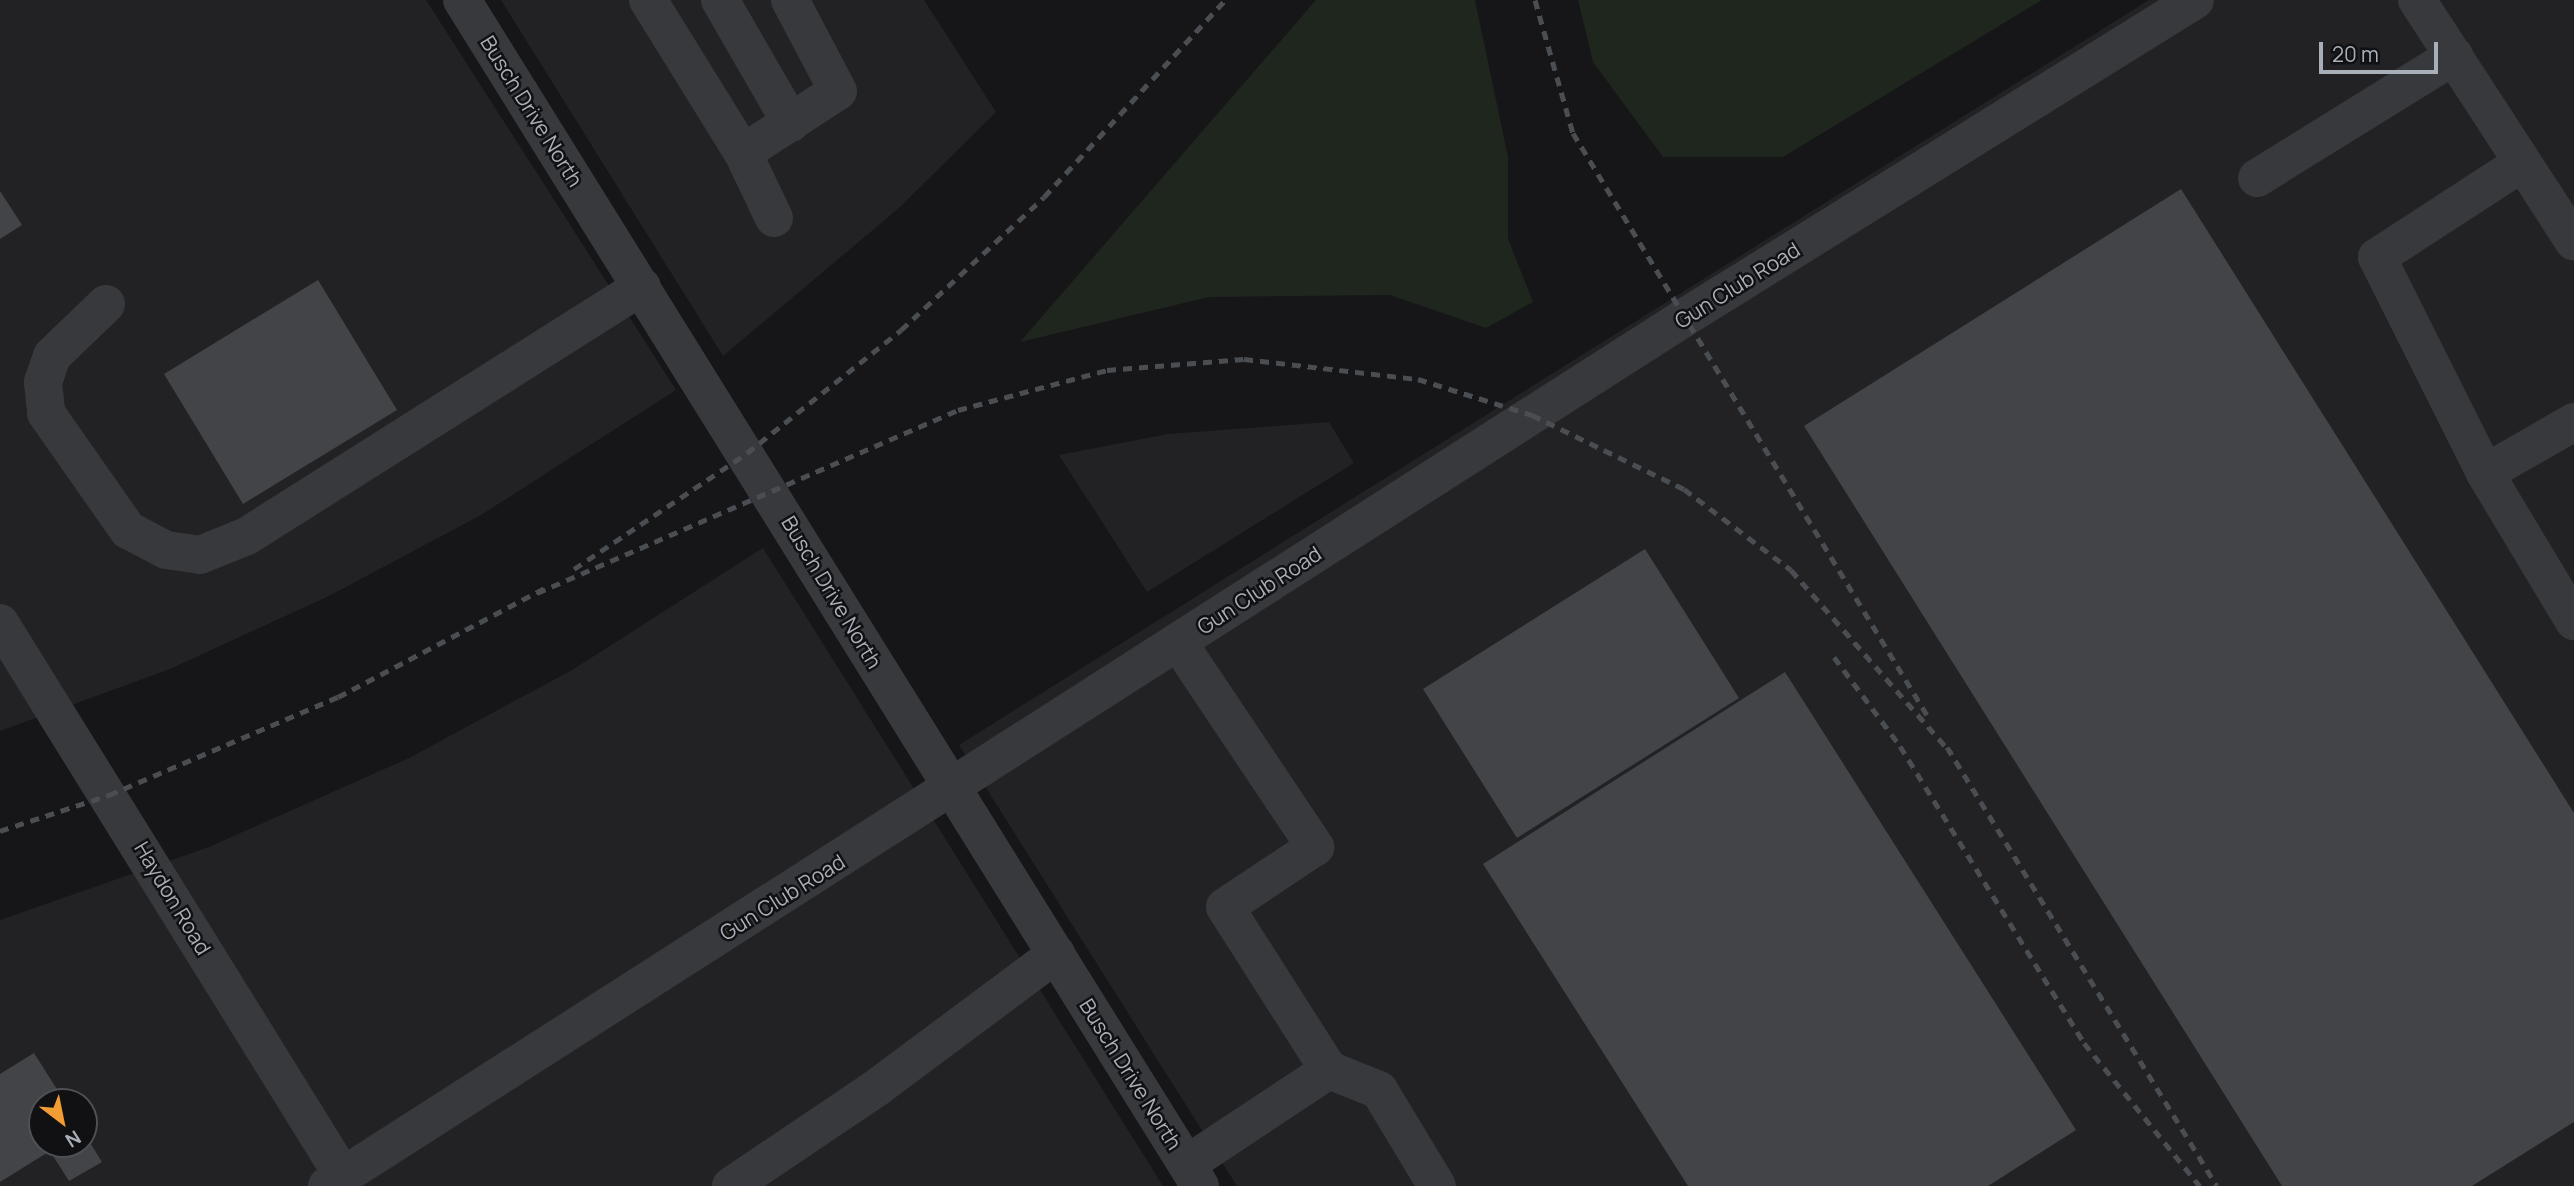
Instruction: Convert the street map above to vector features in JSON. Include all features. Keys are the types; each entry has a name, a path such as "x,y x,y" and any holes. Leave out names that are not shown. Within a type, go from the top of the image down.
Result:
{"street":[{"name":"Busch Drive North","path":"462,0 1194,1175"},
{"path":"648,0 743,153 774,218"},
{"path":"720,0 791,123"},
{"path":"743,153 838,91 790,0"},
{"name":"Gun Club Road","path":"335,1181 952,789 1682,319 2195,0"},
{"path":"2417,0 2522,163 2563,200 2574,242"},
{"path":"2257,178 2454,56"},
{"path":"2522,163 2378,257 2485,473 2574,621"},
{"path":"106,304 52,356 43,382 46,413 128,530 166,550 200,555 247,536 642,286"},
{"path":"2485,473 2574,422"},
{"name":"Haydon Road","path":"0,623 335,1181"},
{"path":"1178,642 1315,847 1224,907 1329,1070 1379,1090 1437,1186"},
{"path":"731,1186 879,1086 1056,954"},
{"path":"1194,1175 1329,1070"}],"shaded area":[{"path":"0,0 426,0 676,390 481,515 329,596 170,669 0,731"},
{"path":"501,0 924,0 996,112 899,208 723,356"},
{"path":"1316,0 1475,0 1508,157 1508,239 1533,302 1486,328 1390,295 1209,297 1020,342"},
{"path":"1578,0 2042,0 1783,157 1663,157 1593,62"},
{"path":"2149,0 2574,0 2574,1186 1237,1186 959,745"},
{"path":"1329,422 1354,463 1147,592 1059,455 1168,434"},
{"path":"763,548 1163,1186 0,1186 0,920 209,847 409,758 572,670"}],"building":[{"path":"2181,189 2574,813 2574,1122 2472,1186 2282,1186 1804,426"},
{"path":"0,191 22,225 0,239"},
{"path":"318,280 397,410 243,504 164,374"},
{"path":"1645,549 1739,698 1517,838 1423,689"},
{"path":"1785,672 2076,1130 1988,1186 1688,1186 1483,864"},
{"path":"34,1053 56,1088 28,1088 28,1158 39,1158 0,1182 0,1074"},
{"path":"98,1156 102,1162 69,1181 54,1158 98,1158"}],"railway":[{"path":"574,569 747,453 901,330 1044,197 1225,0"},
{"path":"1535,0 1573,133 1927,715"},
{"path":"537,593 958,410 1107,370 1244,359 1418,379 1532,415 1684,489 1791,570 1951,753"},
{"path":"0,831 109,795 338,697 545,588"},
{"path":"1834,657 1900,746 2084,1043 2200,1186"},
{"path":"1947,747 2217,1186"}]}
